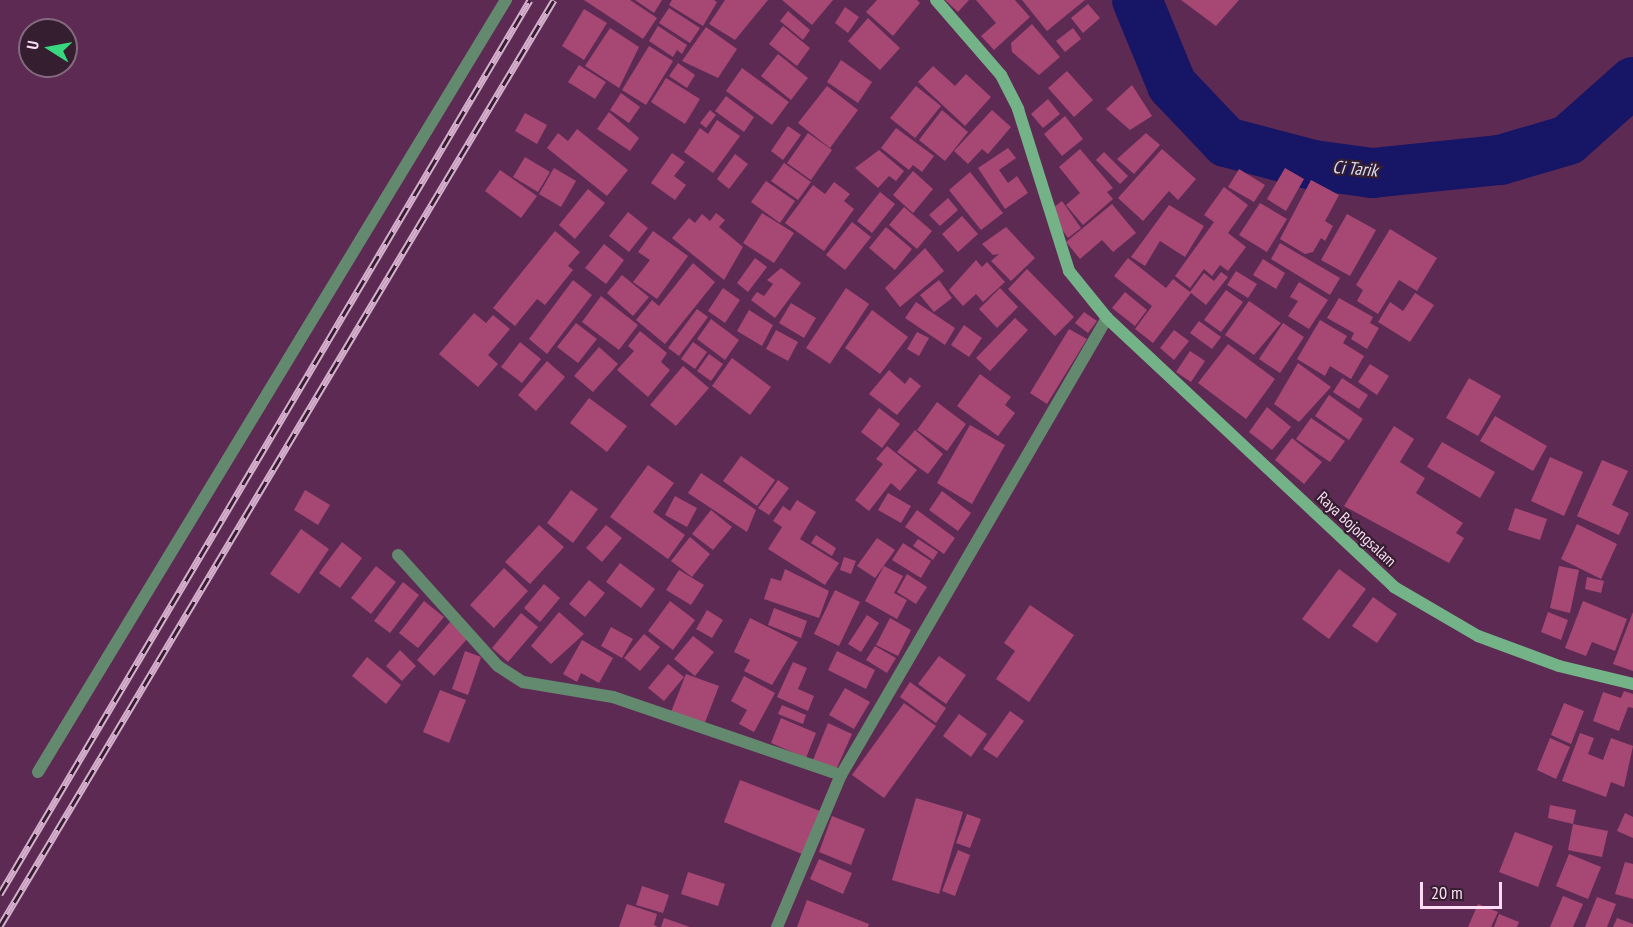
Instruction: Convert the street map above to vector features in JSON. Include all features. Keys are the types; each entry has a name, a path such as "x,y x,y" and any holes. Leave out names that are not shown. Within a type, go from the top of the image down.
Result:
{"main road":[{"name":"Raya Bojongsalam","path":"936,0 1001,75 1018,109 1069,271 1107,318 1394,587 1440,619 1499,644 1633,684"}],"street":[{"path":"38,772 506,0"},
{"path":"777,927 841,775 1107,318"},
{"path":"398,555 498,666 523,682 613,697 841,775"}],"building":[{"path":"584,0 630,0 657,18 643,39"},
{"path":"635,0 662,0 654,13"},
{"path":"672,0 714,0 717,2 703,26 669,5"},
{"path":"725,0 768,0 735,40 709,24"},
{"path":"782,0 833,0 812,25"},
{"path":"877,0 917,0 920,3 893,36 866,12"},
{"path":"945,0 969,0 958,12"},
{"path":"976,0 1015,0 1030,17 994,50 981,36 996,23"},
{"path":"1022,0 1085,0 1047,31"},
{"path":"1181,0 1239,0 1216,26"},
{"path":"1088,4 1100,18 1083,33 1071,18"},
{"path":"845,7 859,17 848,33 835,23"},
{"path":"669,8 700,28 690,43 659,23"},
{"path":"584,9 607,23 584,60 562,46"},
{"path":"788,11 810,30 803,40 780,21"},
{"path":"868,18 900,48 880,70 848,41"},
{"path":"1032,24 1060,57 1039,75 1012,52 1011,43"},
{"path":"658,26 687,45 682,54 677,50 673,57 649,41"},
{"path":"783,26 810,48 797,66 769,44"},
{"path":"706,27 737,49 718,78 682,61"},
{"path":"610,28 639,47 619,88 585,66"},
{"path":"1073,28 1081,39 1065,52 1056,41"},
{"path":"649,46 673,61 646,105 622,90"},
{"path":"778,54 808,78 791,100 761,76"},
{"path":"841,60 872,82 858,103 827,82"},
{"path":"678,63 695,75 687,88 669,76"},
{"path":"579,65 606,82 595,99 568,82"},
{"path":"933,66 955,86 966,74 991,97 965,126 918,82"},
{"path":"742,68 789,102 772,125 726,91"},
{"path":"1067,71 1093,100 1074,117 1048,88"},
{"path":"666,78 700,99 685,124 651,102"},
{"path":"1132,85 1152,116 1130,130 1106,109"},
{"path":"827,86 858,110 830,148 798,123"},
{"path":"916,86 941,106 915,138 890,118"},
{"path":"621,93 640,107 629,123 610,110"},
{"path":"726,96 754,117 744,132 715,111"},
{"path":"1048,99 1060,114 1043,128 1031,114"},
{"path":"710,110 716,115 706,128 700,123"},
{"path":"942,110 968,132 945,161 919,140"},
{"path":"992,110 1011,127 988,154 982,149 968,164 954,151"},
{"path":"609,112 639,138 630,151 597,129"},
{"path":"525,113 547,125 537,144 515,131"},
{"path":"1065,116 1083,139 1062,156 1044,134"},
{"path":"717,120 740,136 713,173 684,152 700,128 708,134"},
{"path":"788,126 801,135 783,160 771,151"},
{"path":"896,128 934,156 922,172 913,165 909,170 881,148"},
{"path":"577,129 628,170 607,196 547,148 558,133 568,141"},
{"path":"808,133 832,150 811,180 787,163"},
{"path":"1146,133 1160,145 1134,174 1117,159"},
{"path":"1008,148 1016,158 999,170 1008,183 1017,176 1028,193 1005,209 978,168"},
{"path":"1080,149 1113,188 1107,192 1113,199 1083,225 1066,205 1080,193 1059,167"},
{"path":"1162,149 1196,179 1178,200 1169,191 1143,221 1118,198"},
{"path":"879,150 904,171 896,181 889,176 878,188 855,168"},
{"path":"1104,152 1128,176 1120,184 1096,160"},
{"path":"672,153 685,162 674,176 686,185 675,200 651,183"},
{"path":"735,154 748,164 729,189 717,179"},
{"path":"525,157 550,172 538,192 513,177"},
{"path":"784,163 811,182 798,200 771,181"},
{"path":"554,168 576,181 561,207 539,194"},
{"path":"1285,168 1304,179 1286,211 1267,199"},
{"path":"1239,169 1265,185 1254,202 1228,187"},
{"path":"500,170 537,196 521,218 485,191"},
{"path":"913,171 933,189 913,213 893,195"},
{"path":"970,172 1003,213 981,230 949,190"},
{"path":"1311,180 1339,195 1325,221 1333,226 1325,241 1321,238 1313,252 1305,254 1280,239"},
{"path":"766,181 795,201 780,223 751,202"},
{"path":"834,182 850,194 844,201 854,209 824,251 785,223 813,185 825,194"},
{"path":"1224,187 1248,205 1228,233 1246,247 1228,271 1220,265 1212,276 1204,269 1190,288 1175,276 1214,222 1204,215"},
{"path":"588,189 605,203 575,239 559,225"},
{"path":"880,192 895,204 872,233 857,221"},
{"path":"948,198 958,210 940,226 929,215"},
{"path":"1062,201 1081,228 1068,238 1049,211"},
{"path":"1260,203 1287,219 1267,252 1239,235"},
{"path":"1112,204 1136,233 1113,252 1102,240 1080,259 1066,242"},
{"path":"1169,205 1204,226 1185,257 1160,241 1145,266 1131,257"},
{"path":"904,207 932,231 917,249 889,225"},
{"path":"628,212 648,228 629,252 609,236"},
{"path":"716,213 725,220 719,227 743,247 724,280 672,238 689,218 695,223 702,214 710,221"},
{"path":"762,213 794,233 774,263 743,243"},
{"path":"1347,214 1376,230 1350,276 1321,260"},
{"path":"962,216 978,234 958,252 942,234"},
{"path":"852,222 871,237 845,270 826,255"},
{"path":"886,227 912,249 895,270 869,248"},
{"path":"1006,227 1035,258 1011,281 991,261 999,254 993,255 982,244"},
{"path":"1390,229 1437,258 1417,291 1399,280 1378,314 1357,301 1363,290 1356,285"},
{"path":"555,231 580,252 568,266 573,270 545,305 537,299 515,326 493,308"},
{"path":"653,231 688,256 657,299 633,282 650,260 638,252"},
{"path":"1280,243 1340,278 1330,295 1271,259"},
{"path":"604,244 624,260 606,284 585,268"},
{"path":"925,248 944,271 900,307 885,288"},
{"path":"755,258 767,267 748,292 737,283"},
{"path":"1128,258 1166,288 1173,279 1190,292 1204,273 1214,281 1221,272 1228,277 1206,305 1191,293 1153,343 1135,329 1152,306 1114,276"},
{"path":"1263,259 1285,273 1276,289 1253,275"},
{"path":"976,260 982,267 987,262 1005,282 983,302 976,294 963,306 949,290"},
{"path":"693,263 715,282 665,344 636,320 652,300 659,306"},
{"path":"781,268 801,283 775,318 751,300 757,292 764,296 773,284 767,280"},
{"path":"1027,269 1074,317 1055,336 1008,289"},
{"path":"1236,271 1257,284 1248,298 1227,285"},
{"path":"622,275 649,297 633,316 607,293"},
{"path":"573,280 592,295 547,354 529,339"},
{"path":"939,280 952,298 934,312 920,295"},
{"path":"1299,282 1328,300 1309,329 1288,316 1298,301 1290,297"},
{"path":"723,288 740,300 725,323 708,311"},
{"path":"846,288 869,304 830,364 806,348"},
{"path":"1000,288 1018,307 997,328 979,309"},
{"path":"1226,290 1243,302 1221,332 1204,320"},
{"path":"1125,292 1147,310 1135,326 1112,308"},
{"path":"1415,293 1434,305 1410,342 1378,322 1390,302 1403,311"},
{"path":"601,296 638,325 619,350 582,322"},
{"path":"1339,298 1373,317 1370,323 1379,328 1367,349 1351,339 1354,333 1327,318"},
{"path":"1249,301 1281,323 1254,355 1225,335"},
{"path":"916,302 955,328 945,345 905,318"},
{"path":"791,303 816,318 804,338 779,323"},
{"path":"697,309 708,317 679,356 668,348"},
{"path":"749,310 773,325 762,346 737,331"},
{"path":"872,310 908,337 880,374 845,348"},
{"path":"1084,312 1097,321 1088,333 1075,323"},
{"path":"474,313 486,323 493,315 510,329 488,355 498,364 478,387 439,354"},
{"path":"1015,318 1028,330 990,371 976,358"},
{"path":"711,319 739,340 725,360 697,339"},
{"path":"1320,320 1347,336 1343,343 1364,356 1351,379 1330,366 1325,376 1297,359"},
{"path":"1199,321 1221,337 1212,349 1190,333"},
{"path":"576,323 597,339 578,363 557,347"},
{"path":"1283,323 1304,337 1280,373 1259,359"},
{"path":"964,325 982,338 969,357 951,345"},
{"path":"1069,329 1087,339 1047,404 1030,393"},
{"path":"776,330 798,342 788,361 766,349"},
{"path":"1174,330 1189,341 1174,360 1160,348"},
{"path":"640,331 667,353 661,362 670,370 648,397 617,370 634,351 628,346"},
{"path":"917,332 929,338 919,356 907,349"},
{"path":"520,342 541,359 522,383 501,367"},
{"path":"693,342 707,352 695,369 681,359"},
{"path":"1228,344 1275,379 1246,419 1198,383"},
{"path":"599,347 618,364 593,392 574,376"},
{"path":"1190,351 1205,361 1191,382 1176,372"},
{"path":"709,354 723,364 711,381 697,371"},
{"path":"732,358 771,387 750,415 712,386"},
{"path":"547,361 565,377 536,411 518,395"},
{"path":"1298,363 1331,387 1299,422 1274,404"},
{"path":"1370,364 1389,376 1377,395 1358,382"},
{"path":"683,366 709,388 676,426 650,405"},
{"path":"889,370 905,384 910,377 921,386 897,415 869,394"},
{"path":"980,374 1011,397 1005,405 1015,413 998,436 957,406"},
{"path":"1342,378 1368,395 1359,409 1333,392"},
{"path":"1469,378 1501,396 1478,436 1446,418"},
{"path":"1329,395 1363,419 1349,440 1315,416"},
{"path":"589,398 627,426 607,452 570,423"},
{"path":"937,402 966,424 947,451 917,430"},
{"path":"1267,407 1291,427 1272,450 1249,432"},
{"path":"879,408 900,424 882,448 861,432"},
{"path":"1495,416 1547,446 1533,471 1480,441"},
{"path":"1311,418 1345,441 1330,462 1296,439"},
{"path":"970,425 1005,445 972,504 937,483"},
{"path":"1394,426 1414,439 1400,462 1425,478 1416,493 1463,523 1456,533 1464,538 1449,563 1344,506"},
{"path":"915,430 943,454 928,474 897,452"},
{"path":"1292,438 1322,462 1304,484 1275,460"},
{"path":"1442,442 1495,472 1480,498 1427,467"},
{"path":"887,446 917,470 900,491 891,483 869,511 855,500 883,464 876,459"},
{"path":"741,456 775,480 757,506 723,481"},
{"path":"1550,457 1583,472 1564,516 1531,501"},
{"path":"1602,460 1628,471 1612,505 1629,513 1619,535 1577,516"},
{"path":"648,465 674,483 653,512 685,535 668,559 610,517"},
{"path":"701,473 756,510 747,532 688,493"},
{"path":"778,480 789,488 769,515 758,508"},
{"path":"305,490 330,505 318,525 294,510"},
{"path":"571,490 598,509 573,543 547,523"},
{"path":"942,491 971,513 958,531 929,510"},
{"path":"888,493 911,506 901,523 878,510"},
{"path":"675,496 697,508 687,527 665,515"},
{"path":"797,500 816,512 800,539 839,563 825,585 768,549 782,527 773,521 783,506 790,511"},
{"path":"1515,508 1547,519 1540,540 1508,530"},
{"path":"711,510 732,527 713,550 692,534"},
{"path":"917,510 955,538 944,554 905,527"},
{"path":"1577,524 1617,544 1601,579 1561,559"},
{"path":"539,525 564,547 530,584 505,562"},
{"path":"606,525 622,538 602,562 586,548"},
{"path":"301,529 329,549 299,594 270,574"},
{"path":"816,535 836,548 832,556 811,543"},
{"path":"690,537 710,554 692,577 671,561"},
{"path":"877,538 895,550 875,578 857,566"},
{"path":"918,539 938,552 933,560 913,546"},
{"path":"342,542 362,558 340,588 319,573"},
{"path":"903,543 931,561 921,578 892,560"},
{"path":"844,557 856,561 851,574 840,570"},
{"path":"620,563 655,589 641,608 606,582"},
{"path":"376,566 396,582 371,614 351,598"},
{"path":"884,566 903,576 894,593 907,600 897,619 865,601"},
{"path":"1559,566 1579,570 1570,613 1550,608"},
{"path":"504,568 528,591 494,628 470,605"},
{"path":"785,569 829,591 819,618 764,599 771,578 781,581"},
{"path":"1339,569 1366,589 1329,639 1302,619"},
{"path":"679,570 704,585 691,605 666,590"},
{"path":"907,574 927,587 916,604 897,592"},
{"path":"1587,577 1604,581 1601,593 1585,589"},
{"path":"589,580 605,593 585,617 569,604"},
{"path":"403,582 419,595 390,633 374,621"},
{"path":"544,584 560,598 540,622 524,608"},
{"path":"835,590 860,602 839,646 814,634"},
{"path":"1373,597 1397,614 1377,643 1352,626"},
{"path":"424,601 444,617 418,648 399,633"},
{"path":"670,601 695,620 673,650 648,631"},
{"path":"1583,601 1627,619 1615,651 1592,642 1586,656 1565,648"},
{"path":"1030,605 1074,635 1029,702 996,679 1015,651 1004,643"},
{"path":"774,608 807,621 801,638 768,625"},
{"path":"707,610 723,620 712,638 696,629"},
{"path":"559,612 584,634 551,664 531,646"},
{"path":"1548,612 1568,620 1561,640 1541,632"},
{"path":"1633,612 1633,671 1613,664"},
{"path":"521,613 538,627 508,662 492,648"},
{"path":"867,615 879,623 861,652 848,644"},
{"path":"750,618 798,642 772,685 744,671 750,660 734,652"},
{"path":"890,618 911,630 898,656 876,645"},
{"path":"450,622 468,638 434,676 417,660"},
{"path":"611,627 633,639 622,658 601,646"},
{"path":"644,634 660,647 640,671 624,658"},
{"path":"693,636 714,652 695,676 674,659"},
{"path":"582,640 613,658 599,683 581,673 577,682 563,674"},
{"path":"875,646 896,658 887,673 866,660"},
{"path":"400,650 416,666 402,681 386,666"},
{"path":"465,651 481,657 468,695 452,689"},
{"path":"837,651 875,670 866,689 828,670"},
{"path":"939,656 966,675 946,704 918,684"},
{"path":"367,657 401,685 386,704 352,676"},
{"path":"793,662 807,668 798,689 814,696 808,711 777,697"},
{"path":"668,664 684,677 664,701 648,688"},
{"path":"686,674 719,686 704,725 671,712"},
{"path":"744,676 775,693 754,732 739,724 747,710 731,701"},
{"path":"910,682 946,708 936,723 900,697"},
{"path":"845,688 870,702 854,729 829,715"},
{"path":"440,690 466,700 449,743 423,732"},
{"path":"1624,691 1633,694 1633,708 1628,707 1619,731 1593,721 1603,692 1621,698"},
{"path":"904,703 936,726 884,798 852,775"},
{"path":"1564,703 1584,711 1571,744 1551,735"},
{"path":"782,705 806,715 803,724 778,714"},
{"path":"1010,711 1024,721 997,758 983,749"},
{"path":"959,714 987,734 971,757 943,736"},
{"path":"781,718 816,733 806,758 771,743"},
{"path":"828,723 852,734 836,770 813,760"},
{"path":"1580,733 1594,738 1588,754 1603,760 1611,738 1633,746 1624,787 1611,782 1606,797 1562,781"},
{"path":"1550,738 1570,747 1556,779 1537,770"},
{"path":"740,780 820,811 802,854 724,822"},
{"path":"916,798 963,812 939,894 892,880"},
{"path":"1550,805 1576,810 1573,824 1548,818"},
{"path":"1625,813 1633,817 1633,838 1617,831"},
{"path":"967,814 981,819 970,848 956,843"},
{"path":"832,816 865,829 851,865 819,852"},
{"path":"1573,824 1608,831 1602,857 1568,850"},
{"path":"1515,832 1553,846 1538,887 1499,872"},
{"path":"958,850 970,855 955,896 942,891"},
{"path":"1569,854 1601,867 1588,899 1556,886"},
{"path":"819,859 852,873 843,894 810,879"},
{"path":"1625,862 1633,864 1633,899 1615,894"},
{"path":"688,872 725,884 718,906 681,894"},
{"path":"642,886 669,895 663,913 636,905"},
{"path":"1563,896 1583,904 1573,927 1550,927"},
{"path":"1597,897 1616,904 1607,927 1585,927"},
{"path":"807,900 869,924 868,927 797,927"},
{"path":"627,904 657,914 654,925 658,927 619,927"},
{"path":"1478,904 1498,912 1491,927 1468,927"},
{"path":"1499,914 1519,922 1517,927 1494,927"},
{"path":"664,918 690,927 661,927"},
{"path":"1617,918 1633,924 1633,927 1613,927"}],"waterway":[{"name":"Ci Tarik","path":"1137,0 1172,85 1226,142 1313,165 1372,173 1500,160 1568,140 1633,82"}],"railway":[{"path":"0,894 530,0"},
{"path":"0,926 554,0"}]}
